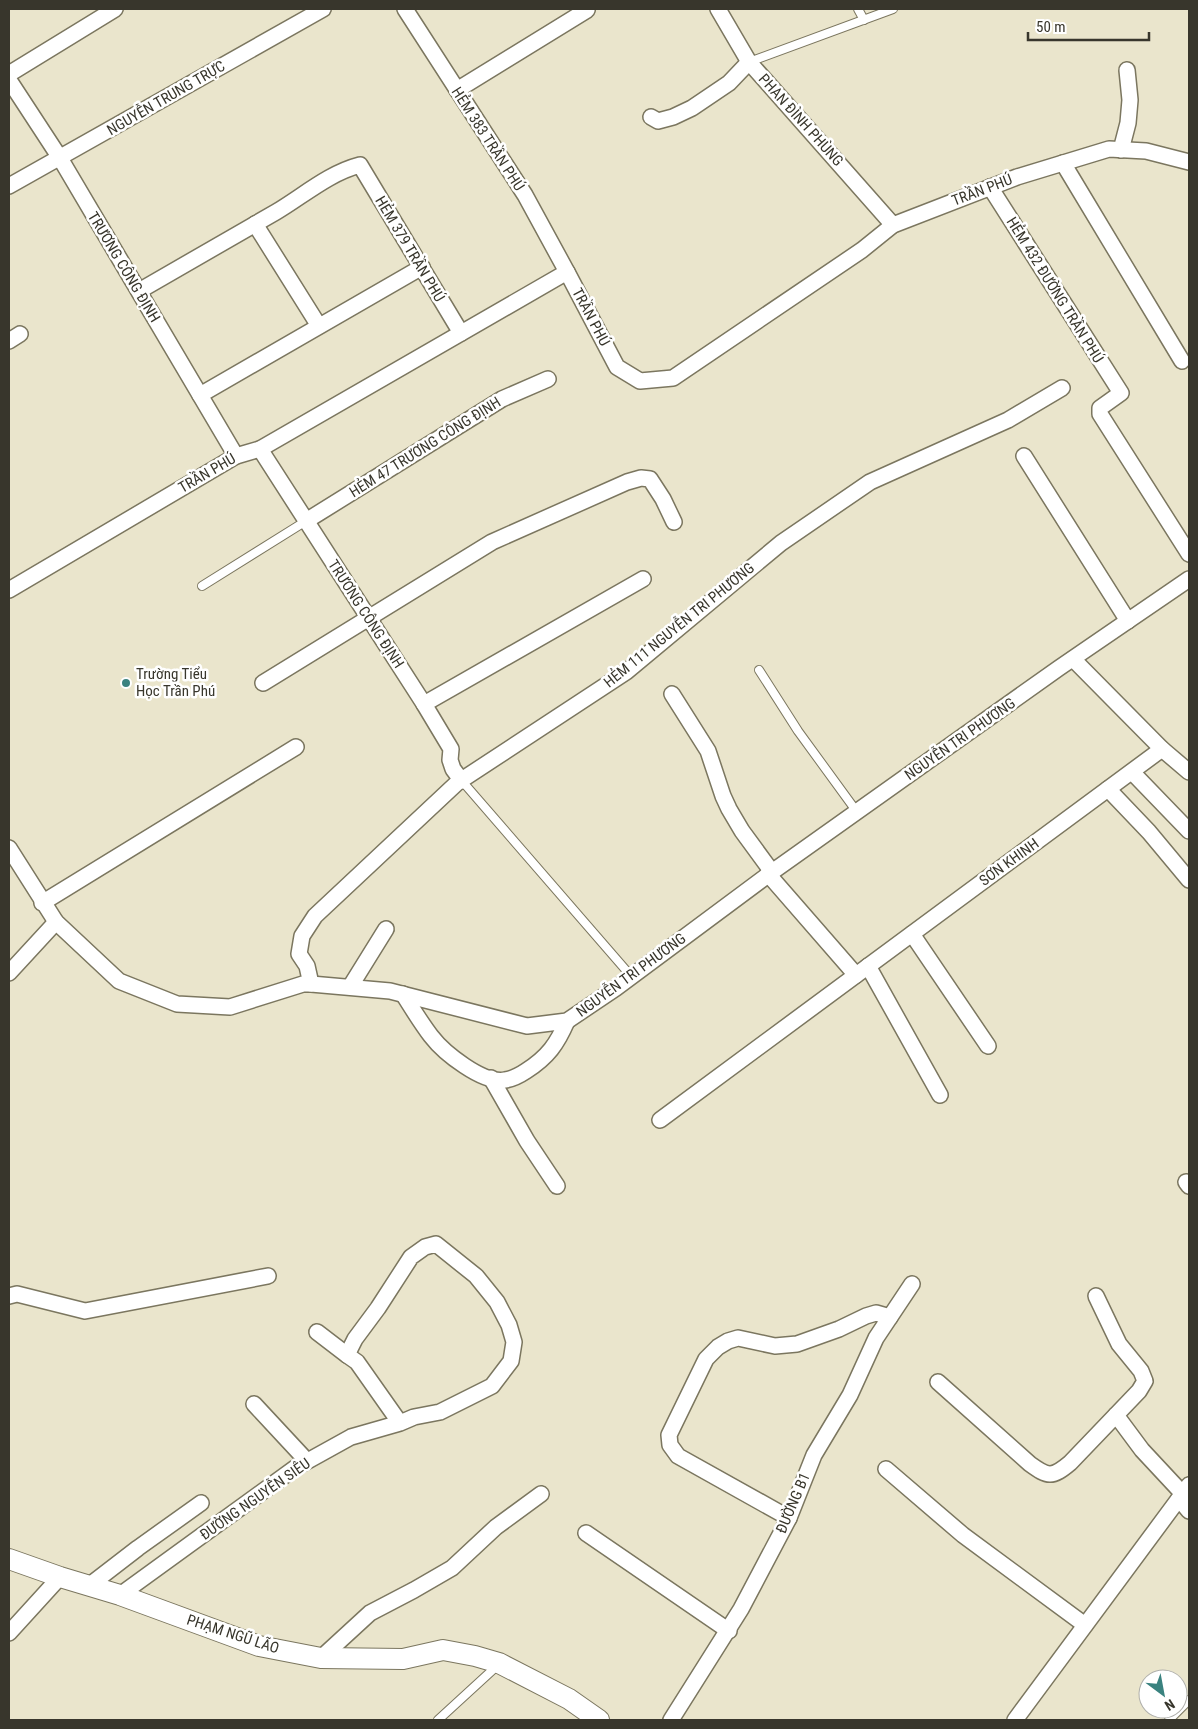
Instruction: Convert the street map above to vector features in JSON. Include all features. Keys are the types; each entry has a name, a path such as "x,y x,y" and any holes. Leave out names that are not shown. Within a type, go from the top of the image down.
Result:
{"street":[{"path":"9,74 115,9"},
{"name":"NGUYỄN TRUNG TRỰC","path":"9,186 323,9"},
{"name":"HẺM 383 TRẦN PHÚ","path":"405,9 526,195 567,272"},
{"name":"PHAN ĐÌNH PHÙNG","path":"718,9 749,62 893,225"},
{"path":"457,90 587,10"},
{"path":"651,117 658,121 692,108 729,83 749,62"},
{"path":"1121,150 1128,123 1130,100 1127,70"},
{"name":"TRƯƠNG CÔNG ĐỊNH","path":"9,80 60,158 236,456"},
{"name":"TRẦN PHÚ","path":"9,590 236,456 260,449 567,272 617,366 640,381 673,378 862,250 893,225 1017,177 1109,149 1146,151 1189,162"},
{"path":"1063,163 1182,361"},
{"name":"HẺM 379 TRẦN PHÚ","path":"255,224 328,179 360,165 461,333"},
{"name":"HẺM 432 ĐƯỜNG TRẦN PHÚ","path":"990,187 1121,393 1100,408 1100,414 1189,554"},
{"path":"139,291 255,224 319,326"},
{"path":"200,395 422,267"},
{"name":"HẺM 47 TRƯƠNG CÔNG ĐỊNH","path":"306,521 502,399 548,379"},
{"name":"HẺM 111 NGUYỄN TRI PHƯƠNG","path":"311,984 307,966 299,954 302,936 315,916 382,851 457,783 626,672 781,543 870,482 1008,420 1062,388"},
{"name":"TRƯƠNG CÔNG ĐỊNH","path":"260,449 424,704 451,749 450,760 453,769 462,780"},
{"path":"1024,456 1128,621"},
{"path":"263,683 492,542 627,482 641,478 650,479 663,499 674,522"},
{"name":"NGUYỄN TRI PHƯƠNG","path":"9,848 42,903 56,922 118,982 176,1004 230,1007 303,984 311,984 390,991 527,1026 567,1021 770,873 1189,578"},
{"path":"424,704 643,579"},
{"path":"1073,659 1162,749 1189,772"},
{"path":"672,694 708,751 729,809 770,873 862,971 940,1095"},
{"path":"42,903 296,747"},
{"name":"SƠN KHINH","path":"660,1120 1162,749"},
{"path":"1132,772 1189,831"},
{"path":"1108,789 1149,832 1189,880"},
{"path":"9,973 56,922"},
{"path":"350,987 386,929"},
{"path":"912,934 988,1046"},
{"path":"403,994 432,1038 453,1057 477,1073 491,1078 504,1080 517,1076 533,1066 558,1041 567,1021"},
{"path":"491,1078 527,1141 557,1186"},
{"name":"ĐƯỜNG NGUYỄN SIÊU","path":"120,1595 307,1461 351,1437 414,1417 440,1412 492,1386 511,1361 514,1342 510,1325 497,1302 476,1276 436,1244 425,1247 411,1257 378,1308 355,1339 347,1355"},
{"path":"9,1296 17,1294 85,1311 268,1276"},
{"name":"ĐƯỜNG B1","path":"671,1720 729,1631 789,1518 814,1455 850,1395 876,1338 912,1284"},
{"path":"938,1382 1030,1464 1044,1474 1062,1470 1116,1415 1145,1381 1141,1371 1119,1344 1096,1296"},
{"path":"789,1518 678,1456 670,1445 669,1435 706,1359 718,1347 738,1338 775,1346 798,1344 876,1313 890,1317"},
{"path":"317,1332 357,1362 400,1423"},
{"path":"254,1404 307,1461"},
{"path":"1116,1415 1142,1450 1184,1493 1189,1511"},
{"path":"886,1469 963,1535 1085,1625"},
{"path":"1015,1720 1184,1493"},
{"path":"321,1658 370,1613 452,1568 496,1527 541,1494"},
{"path":"90,1585 201,1503"},
{"path":"586,1533 729,1631"},
{"name":"PHẠM NGŨ LÃO","path":"9,1559 120,1595 259,1646 321,1658 403,1658 443,1650 499,1664 569,1698 599,1720"},
{"path":"9,1633 60,1577"}],"lane":[{"path":"858,9 864,20"},
{"path":"749,62 893,9"},
{"path":"202,586 306,521"},
{"path":"758,670 798,731 857,812"},
{"path":"462,780 631,976"},
{"path":"438,1720 499,1664"},
{"path":"1169,1720 1189,1700"}],"place":[{"name":"Trường Tiểu Học Trần Phú","path":"126,683"}]}
